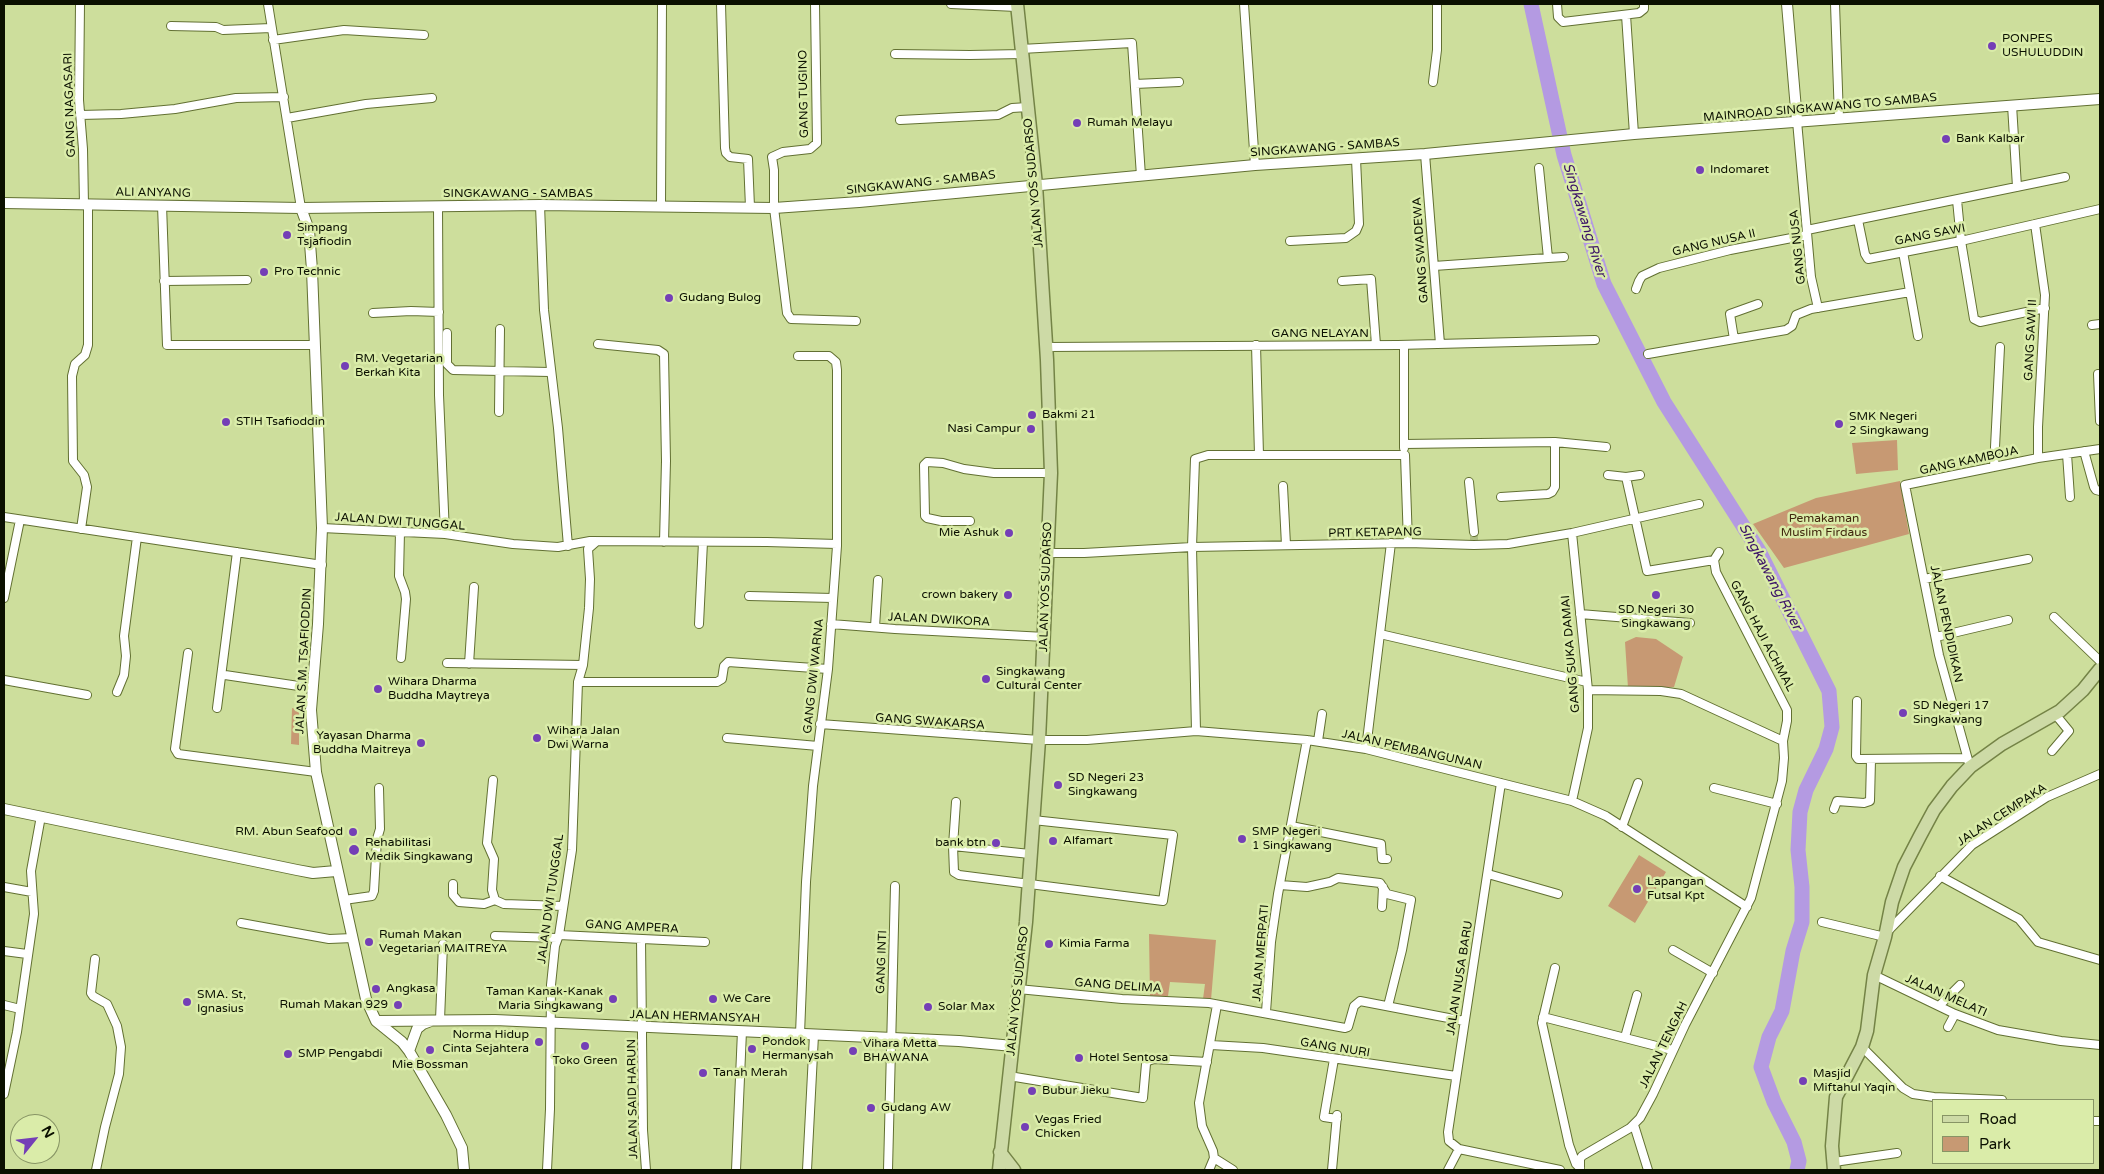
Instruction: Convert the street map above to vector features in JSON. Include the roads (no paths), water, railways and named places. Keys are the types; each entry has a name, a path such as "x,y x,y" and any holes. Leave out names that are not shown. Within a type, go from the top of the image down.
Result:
{"main road":[{"name":"JALAN YOS SUDARSO","path":"1000,1170 1000,1152 1013,1046 1029,883 1045,637 1051,473 1046,347 1036,185 1017,6"},
{"path":"1834,1166 1833,1138 1836,1097 1862,1047 1867,1031 1874,975 1892,902 1904,867 1934,810 1968,762 2058,718 2100,669"},
{"path":"1000,1152 1014,1170"}],"street":[{"name":"GANG NAGASARI","path":"80,4 80,115 86,205 87,351 86,355 75,364 72,376 73,461 84,475 87,487 81,529"},
{"path":"268,4 301,208"},
{"path":"661,207 662,4"},
{"path":"721,4 724,148 728,155 748,159 750,207"},
{"name":"GANG TUGINO","path":"774,208 774,170 772,158 783,152 810,149 817,143 815,4"},
{"path":"950,4 1017,6"},
{"path":"1244,4 1255,165"},
{"path":"1433,82 1438,40 1437,4"},
{"path":"1557,4 1558,17 1563,22 1642,12 1644,4"},
{"path":"1787,4 1797,121"},
{"path":"1835,4 1839,118"},
{"path":"1626,15 1634,134"},
{"path":"171,26 216,27 223,30 271,28"},
{"path":"273,40 344,30 424,34"},
{"path":"895,54 970,56 1132,43 1141,176"},
{"path":"1135,84 1179,82"},
{"path":"80,115 121,114 175,109 236,98 284,97"},
{"path":"287,118 366,104 432,98"},
{"name":"MAINROAD SINGKAWANG TO SAMBAS","path":"1542,143 1797,121 2100,99"},
{"path":"2012,105 2017,187"},
{"path":"900,120 998,115 1012,108 1028,107"},
{"name":"GANG NUSA","path":"1797,121 1811,277 1818,308"},
{"name":"SINGKAWANG - SAMBAS","path":"301,208 438,206 774,208 850,203 1255,165 1425,154 1542,143"},
{"name":"GANG SWADEWA","path":"1425,154 1440,344"},
{"path":"1290,241 1346,238 1356,231 1358,224 1356,159"},
{"path":"1539,168 1548,258"},
{"name":"GANG NUSA II","path":"1636,289 1642,276 1660,268 1858,220 2065,176"},
{"path":"1957,200 1971,306 1976,321 1980,322 2046,308"},
{"name":"ALI ANYANG","path":"4,203 301,208"},
{"path":"162,205 167,345 314,345"},
{"path":"438,206 440,405 445,534"},
{"path":"540,206 544,310 570,546 588,549 596,542"},
{"name":"JALAN S.M. TSAFIODDIN","path":"301,208 309,230 322,528 322,565 312,688 312,736 316,772 336,871 366,999 376,1020 402,1042 409,1051 455,1131 462,1148 464,1170"},
{"path":"774,208 788,316 791,319 856,321"},
{"name":"GANG SAWI","path":"1858,220 1865,254 1868,259 1961,241 2100,209"},
{"name":"GANG SAWI II","path":"2035,224 2044,279 2046,308 2039,396 2038,458"},
{"path":"1903,252 1918,336"},
{"path":"1434,266 1564,257"},
{"path":"1342,281 1371,279 1376,345"},
{"path":"164,281 247,280"},
{"path":"1648,354 1790,328 1796,315 1818,308 1910,292"},
{"path":"1734,339 1730,314 1758,304"},
{"path":"373,313 439,312"},
{"path":"500,329 500,412"},
{"path":"447,333 448,364 453,370 550,372"},
{"name":"GANG NELAYAN","path":"1046,347 1376,345 1594,340"},
{"path":"598,344 658,350 664,354 666,461 664,542"},
{"path":"1404,344 1404,444 1408,543"},
{"path":"1256,345 1259,455"},
{"path":"1994,467 2000,347"},
{"name":"GANG DWI WARNA","path":"798,356 830,356 836,362 838,370 837,544 828,669 820,724 806,882 800,1034"},
{"path":"2098,374 2100,422"},
{"path":"1404,444 1555,442 1606,447"},
{"path":"1501,497 1548,494 1552,492 1555,487 1555,442"},
{"name":"GANG KAMBOJA","path":"1905,485 2038,458 2100,449"},
{"path":"2084,451 2094,488 2100,491"},
{"path":"1196,731 1192,547 1195,459 1208,455 1405,454"},
{"path":"2067,454 2070,497"},
{"path":"970,521 941,521 926,518 924,465 927,462 943,463 964,469 994,473 1051,473"},
{"path":"1608,475 1626,477 1640,475"},
{"path":"1626,477 1647,571 1714,560 1719,552"},
{"path":"1469,482 1474,532"},
{"name":"JALAN PENDIDIKAN","path":"1905,485 1936,637 1968,762"},
{"path":"1283,486 1286,545"},
{"name":"PRT KETAPANG","path":"1048,553 1286,545 1390,543 1508,544 1572,533 1699,504"},
{"path":"4,518 322,565"},
{"path":"4,598 20,520"},
{"name":"JALAN DWI TUNGGAL","path":"322,528 445,534 528,545 570,546 583,542 837,544"},
{"path":"400,532 399,576 406,592 401,658"},
{"name":"GANG SUKA DAMAI","path":"1572,533 1588,686 1588,728 1572,801"},
{"path":"117,692 124,675 126,656 124,636 136,538"},
{"path":"699,624 703,542"},
{"path":"1366,749 1390,543"},
{"name":"JALAN DWI TUNGGAL","path":"547,1170 552,977 572,850 578,682 583,665 590,579 588,549"},
{"path":"217,708 238,552"},
{"path":"1924,579 2028,558"},
{"name":"GANG HAJI ACHMAL","path":"1714,560 1714,568 1786,706 1788,717 1783,741 1784,764 1776,804 1755,888 1747,907"},
{"path":"875,628 878,580"},
{"path":"469,664 474,587"},
{"path":"749,596 833,598"},
{"path":"1580,614 1690,623"},
{"path":"2054,617 2100,661"},
{"path":"1936,637 2008,620"},
{"name":"JALAN DWIKORA","path":"831,624 1045,637"},
{"path":"1380,634 1588,686 1681,694 1783,741"},
{"path":"188,653 176,749 178,754 316,772"},
{"path":"578,682 717,682 722,679 724,666 728,662 828,669"},
{"path":"447,663 583,665"},
{"path":"225,675 312,688"},
{"path":"4,680 87,695"},
{"path":"1857,701 1856,758 1968,762"},
{"path":"1318,741 1322,714"},
{"path":"2052,751 2069,731 2058,718"},
{"name":"GANG SWAKARSA","path":"820,724 1039,740"},
{"name":"JALAN PEMBANGUNAN","path":"1039,740 1087,740 1196,731 1318,741 1366,749 1572,801 1606,816 1747,907"},
{"path":"727,738 818,746"},
{"name":"JALAN MERPATI","path":"1217,1006 1266,1012 1271,942 1280,884 1308,740"},
{"path":"1834,810 1837,801 1870,801 1871,760"},
{"name":"JALAN CEMPAKA","path":"1885,936 1940,876 1972,845 2047,797 2100,774"},
{"path":"492,780 487,843 494,859 492,890 495,900"},
{"name":"JALAN NUSA BARU","path":"1459,1149 1452,1144 1448,1137 1501,783"},
{"path":"1622,827 1638,783"},
{"path":"344,900 372,896 374,891 377,839 380,829 379,788"},
{"path":"1714,788 1776,804"},
{"path":"956,802 953,846 954,872 959,875 1163,901 1173,835 1033,820"},
{"path":"4,809 313,873 336,871"},
{"path":"4,1094 17,1032 34,914 31,871 40,816"},
{"path":"1292,826 1380,844 1382,859 1387,859"},
{"path":"953,846 1030,854"},
{"path":"1488,874 1558,894"},
{"path":"1940,876 2020,919 2038,942 2100,960"},
{"path":"1280,884 1307,887 1330,882 1338,878 1383,885"},
{"path":"453,884 453,895 459,902 484,904 495,900 504,904 563,906"},
{"path":"1382,907 1383,885"},
{"path":"1383,885 1386,894 1411,900 1402,950 1388,1006"},
{"name":"GANG INTI","path":"888,1170 895,886"},
{"path":"4,888 32,892"},
{"name":"JALAN TENGAH","path":"1580,1169 1580,1159 1586,1153 1634,1125 1653,1094 1672,1050 1747,907"},
{"path":"1822,922 1885,936"},
{"path":"241,923 329,939 353,938"},
{"name":"GANG AMPERA","path":"496,936 705,942"},
{"name":"JALAN SAID HARUN","path":"640,939 646,1170"},
{"path":"409,1051 417,1029 423,1024 438,1020 444,944"},
{"path":"1673,950 1713,973"},
{"path":"4,951 27,954"},
{"path":"95,959 91,994 107,1004 117,1026 121,1047 119,1074 104,1127 96,1170"},
{"path":"1555,968 1542,1023 1569,1145 1576,1164 1580,1169"},
{"name":"JALAN MELATI","path":"1874,975 1955,1014 1998,1030 2100,1045"},
{"path":"1939,1006 1960,985"},
{"name":"GANG DELIMA","path":"1018,989 1122,999 1209,1003 1217,1006"},
{"path":"1625,1037 1637,995"},
{"path":"1266,1012 1345,1028 1348,1027 1352,1010 1357,1002 1364,1001 1464,1021"},
{"path":"4,1006 20,1009"},
{"path":"1209,1170 1214,1158 1199,1110 1217,1006"},
{"path":"1948,1027 1955,1014"},
{"path":"1543,1017 1672,1050"},
{"name":"JALAN HERMANSYAH","path":"376,1020 550,1023 959,1041 1013,1046"},
{"path":"736,1170 742,1031"},
{"path":"807,1170 814,1035"},
{"name":"GANG NURI","path":"1211,1045 1262,1048 1456,1076"},
{"path":"1862,1047 1903,1088 1913,1094 1979,1099"},
{"path":"1009,1076 1143,1098 1146,1064 1148,1061 1154,1059 1207,1062"},
{"path":"1332,1170 1337,1117 1324,1118 1334,1059"},
{"path":"1634,1125 1648,1170"},
{"path":"1448,1170 1459,1149 1560,1170"},
{"path":"1834,1166 1897,1153"},
{"path":"1214,1158 1234,1170"}],"waterway":[{"name":"Singkawang River","path":"1531,4 1564,155 1604,284 1664,402 1759,551 1829,691 1832,727 1826,749 1806,790 1800,812 1798,850 1802,887 1802,922 1793,951 1782,1011 1769,1037 1761,1067 1774,1102 1794,1142 1799,1161 1797,1170"}],"tunnel":[{"path":"1474,532 1474,541"}],"place":[{"name":"PONPES USHULUDDIN","path":"1992,46"},
{"name":"Rumah Melayu","path":"1077,123"},
{"name":"Bank Kalbar","path":"1946,139"},
{"name":"Indomaret","path":"1700,170"},
{"name":"Simpang Tsjafiodin","path":"287,235"},
{"name":"Pro Technic","path":"264,272"},
{"name":"Gudang Bulog","path":"669,298"},
{"name":"RM. Vegetarian Berkah Kita","path":"345,366"},
{"name":"Bakmi 21","path":"1032,415"},
{"name":"STIH Tsafioddin","path":"226,422"},
{"name":"SMK Negeri 2 Singkawang","path":"1839,424"},
{"name":"Nasi Campur","path":"1031,429"},
{"name":"Mie Ashuk","path":"1009,533"},
{"name":"crown bakery","path":"1008,595"},
{"name":"SD Negeri 30 Singkawang","path":"1656,595"},
{"name":"Singkawang Cultural Center","path":"986,679"},
{"name":"Wihara Dharma Buddha Maytreya","path":"378,689"},
{"name":"SD Negeri 17 Singkawang","path":"1903,713"},
{"name":"Wihara Jalan Dwi Warna","path":"537,738"},
{"name":"Yayasan Dharma Buddha Maitreya","path":"421,743"},
{"name":"SD Negeri 23 Singkawang","path":"1058,785"},
{"name":"RM. Abun Seafood","path":"353,832"},
{"name":"SMP Negeri 1 Singkawang","path":"1242,839"},
{"name":"Alfamart","path":"1053,841"},
{"name":"bank btn","path":"996,843"},
{"name":"Rehabilitasi Medik Singkawang","path":"354,850"},
{"name":"Lapangan Futsal Kpt","path":"1637,889"},
{"name":"Rumah Makan Vegetarian MAITREYA","path":"369,942"},
{"name":"Kimia Farma","path":"1049,944"},
{"name":"Angkasa","path":"376,989"},
{"name":"Taman Kanak-Kanak Maria Singkawang","path":"613,999"},
{"name":"We Care","path":"713,999"},
{"name":"SMA. St, Ignasius","path":"187,1002"},
{"name":"Rumah Makan 929","path":"398,1005"},
{"name":"Solar Max","path":"928,1007"},
{"name":"Norma Hidup Cinta Sejahtera","path":"539,1042"},
{"name":"Toko Green","path":"585,1046"},
{"name":"Pondok Hermanysah","path":"752,1049"},
{"name":"Mie Bossman","path":"430,1050"},
{"name":"Vihara Metta BHAWANA","path":"853,1051"},
{"name":"SMP Pengabdi","path":"288,1054"},
{"name":"Hotel Sentosa","path":"1079,1058"},
{"name":"Tanah Merah","path":"703,1073"},
{"name":"Masjid Miftahul Yaqin","path":"1803,1081"},
{"name":"Bubur Jieku","path":"1032,1091"},
{"name":"Gudang AW","path":"871,1108"},
{"name":"Vegas Fried Chicken","path":"1025,1127"}],"park label":[{"name":"Pemakaman Muslim Firdaus","path":"1824,526"}]}
